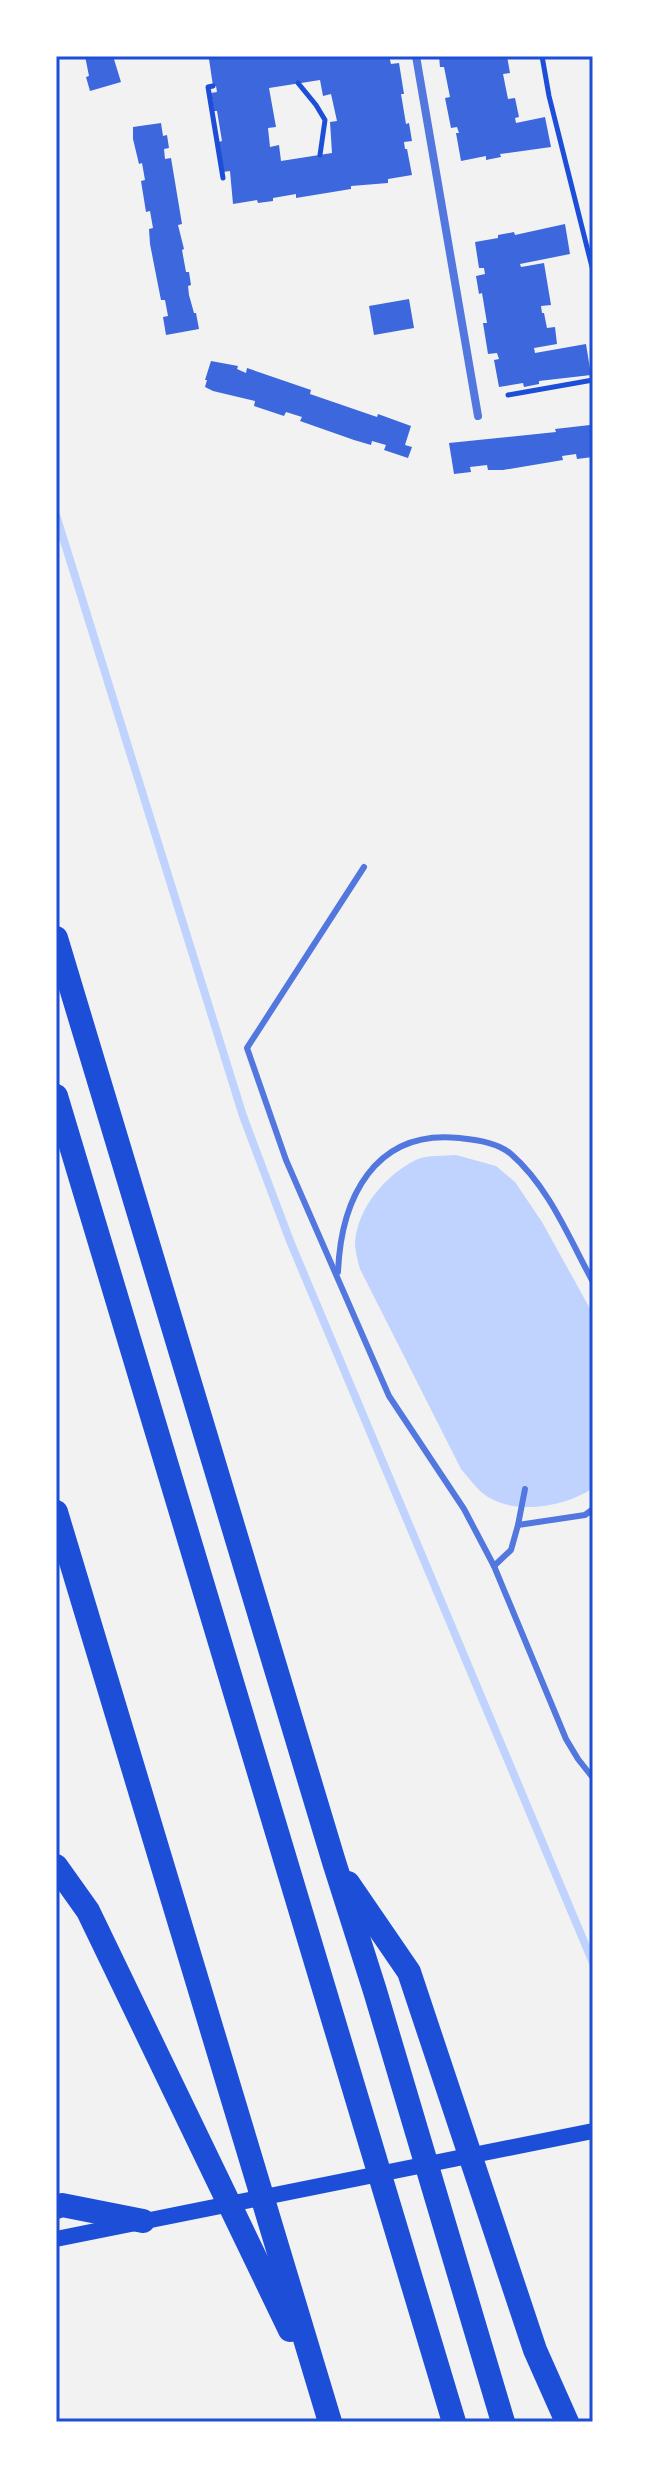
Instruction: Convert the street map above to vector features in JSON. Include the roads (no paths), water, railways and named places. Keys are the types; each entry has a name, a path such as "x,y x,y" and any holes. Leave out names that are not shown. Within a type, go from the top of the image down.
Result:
{"highway":[{"path":"56,938 503,2422"},
{"path":"56,1096 454,2422"},
{"path":"56,1512 327,2411"},
{"path":"334,1862 409,1972 535,2350 567,2422"},
{"path":"56,1866 88,1911 327,2411"},
{"path":"56,2207 62,2205 151,2219"}],"main road":[{"path":"56,2239 593,2131"}],"street":[{"path":"416,56 478,416"}],"lane":[{"path":"364,867 247,1048 286,1160 389,1396 464,1509 494,1566 566,1739 593,1778"},
{"path":"337,1276 339,1244 364,1178 382,1158 409,1141 442,1136 481,1141 508,1151 536,1178 593,1282"},
{"path":"494,1566 511,1550 525,1489"},
{"path":"518,1525 585,1515 593,1509"}],"water":[{"path":"456,1155 496,1166 515,1182 542,1222 593,1314 593,1488 569,1500 541,1506 513,1506 488,1497 473,1484 461,1469 360,1269 355,1246 357,1230 376,1193 395,1173 418,1159"}],"waterway":[{"path":"56,515 243,1116 290,1241 593,1963"}]}
